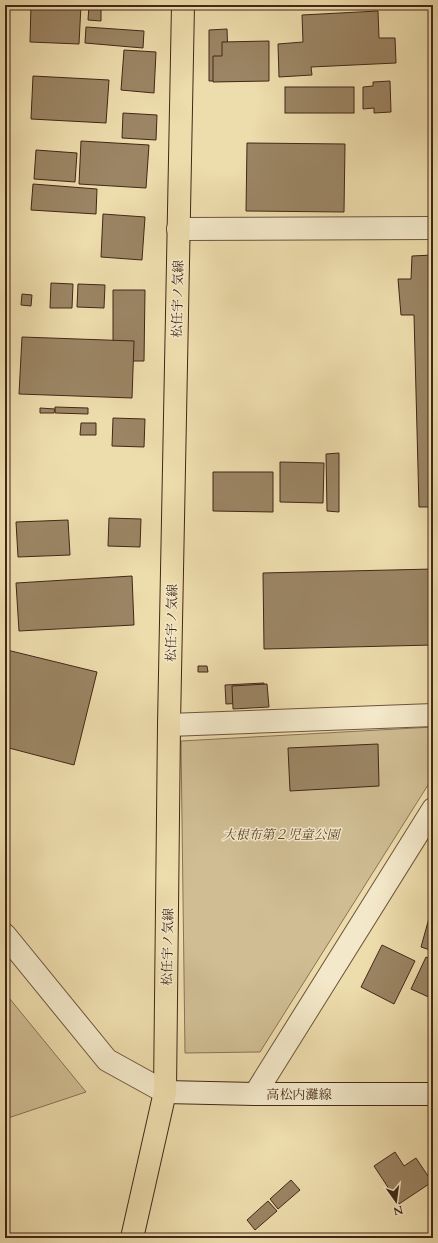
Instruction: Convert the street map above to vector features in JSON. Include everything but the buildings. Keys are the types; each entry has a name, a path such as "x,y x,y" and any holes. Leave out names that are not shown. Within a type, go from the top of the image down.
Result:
{"main road":[{"name":"松任宇ノ気線","path":"132,1238 166,1092 169,724 183,5"}],"street":[{"path":"178,229 433,228"},
{"path":"169,724 433,715"},
{"path":"255,1094 433,809"},
{"path":"5,936 107,1060 166,1092"},
{"name":"高松内灘線","path":"166,1092 255,1094 433,1094"}],"green space":[{"name":"大根布第２児童公園","path":"433,727 433,777 260,1052 185,1053 181,741"},
{"path":"5,993 86,1092 5,1119"}]}
